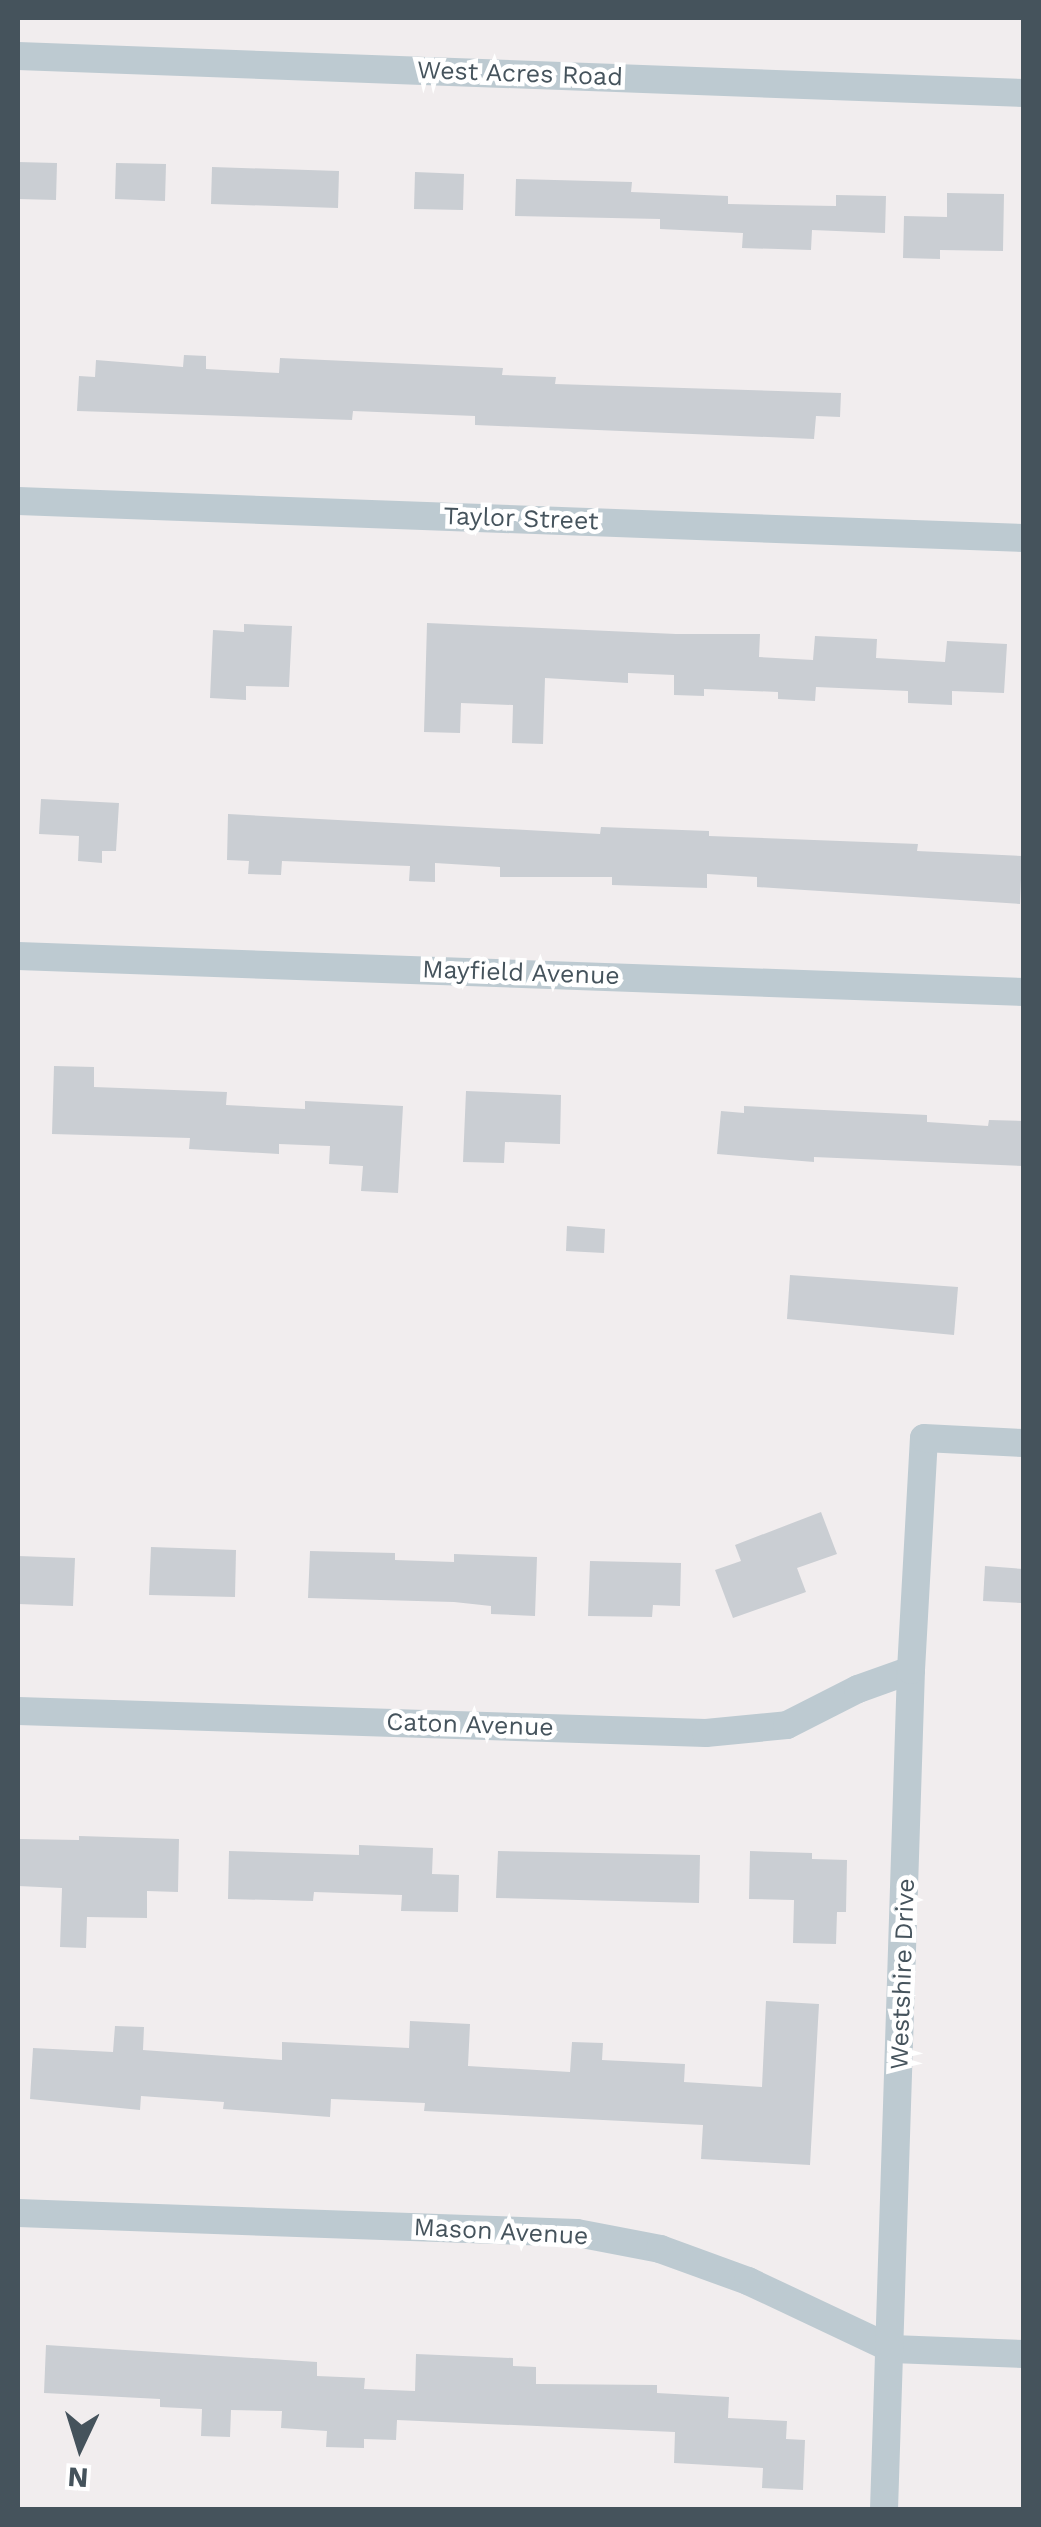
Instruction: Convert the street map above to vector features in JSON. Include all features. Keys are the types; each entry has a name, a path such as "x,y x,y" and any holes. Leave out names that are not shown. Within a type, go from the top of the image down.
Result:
{"street":[{"name":"West Acres Road","path":"18,56 1024,93"},
{"name":"Taylor Street","path":"18,501 1024,538"},
{"name":"Mayfield Avenue","path":"18,956 1024,992"},
{"name":"Westshire Drive","path":"884,2510 911,1670 924,1438 1024,1443"},
{"name":"Caton Avenue","path":"18,1711 706,1733 787,1725 858,1688 911,1670"},
{"name":"Mason Avenue","path":"18,2213 577,2233 660,2248 748,2281 892,2349 1024,2354"}],"building":[{"path":"18,162 57,163 56,200 18,199"},
{"path":"116,163 166,164 165,201 115,199"},
{"path":"212,167 339,171 338,208 211,204"},
{"path":"415,172 464,174 463,210 414,209"},
{"path":"516,179 632,182 631,192 728,196 728,204 836,206 836,195 886,196 885,233 812,230 811,250 742,248 743,233 660,229 660,219 515,216"},
{"path":"947,193 1004,194 1003,251 940,250 940,259 903,258 904,216 947,217"},
{"path":"184,355 206,356 206,369 279,373 280,358 503,368 502,375 556,377 555,384 841,393 840,417 816,416 814,439 475,425 475,416 353,411 352,420 77,411 79,376 95,377 96,360 183,367"},
{"path":"427,623 760,634 759,657 813,660 815,636 877,639 876,658 945,662 947,641 1007,644 1004,693 952,691 952,705 908,703 908,691 816,687 815,701 778,699 778,692 704,689 704,696 674,695 674,675 628,673 628,683 545,678 543,744 512,743 513,705 461,703 460,733 424,732"},
{"path":"244,624 292,626 289,687 246,686 246,700 210,698 213,630 244,632"},
{"path":"41,799 119,803 116,851 102,851 102,863 78,861 79,836 39,834"},
{"path":"228,814 600,834 601,827 709,831 709,836 918,844 917,851 1022,856 1020,904 757,887 757,877 707,874 707,888 612,885 612,877 500,877 500,867 435,863 435,882 409,881 410,866 282,861 281,875 248,874 249,861 227,860"},
{"path":"54,1066 94,1067 94,1087 227,1092 226,1105 305,1109 305,1101 403,1106 398,1193 361,1191 363,1166 329,1164 330,1146 279,1144 279,1154 189,1149 190,1138 52,1134"},
{"path":"466,1091 561,1095 560,1144 505,1142 504,1163 463,1162"},
{"path":"744,1106 927,1115 927,1122 988,1126 989,1120 1024,1121 1024,1166 814,1157 814,1162 717,1154 721,1111 744,1113"},
{"path":"567,1226 605,1229 604,1253 566,1251"},
{"path":"790,1275 958,1287 954,1335 787,1319"},
{"path":"821,1512 837,1554 797,1568 806,1592 733,1618 715,1570 741,1561 735,1545"},
{"path":"151,1547 236,1550 235,1597 149,1595"},
{"path":"310,1551 395,1553 395,1560 454,1562 454,1554 537,1557 535,1616 491,1614 491,1606 454,1602 308,1598"},
{"path":"18,1556 75,1558 73,1606 18,1604"},
{"path":"590,1561 681,1563 680,1606 653,1605 652,1617 588,1616"},
{"path":"985,1566 1023,1569 1021,1603 983,1601"},
{"path":"79,1836 179,1839 178,1892 147,1891 147,1918 87,1917 86,1948 60,1947 62,1888 18,1886 18,1839 79,1840"},
{"path":"359,1845 433,1848 432,1874 459,1875 458,1912 401,1911 402,1895 314,1892 313,1901 228,1899 229,1851 359,1855"},
{"path":"498,1851 700,1855 699,1903 496,1898"},
{"path":"750,1851 812,1853 812,1859 847,1860 846,1912 837,1912 836,1944 793,1943 794,1900 749,1899"},
{"path":"766,2001 819,2004 810,2165 701,2159 703,2125 424,2111 425,2103 331,2099 330,2117 223,2109 224,2102 141,2096 140,2110 30,2099 33,2048 113,2052 115,2026 144,2027 143,2050 282,2060 282,2042 409,2048 410,2021 470,2024 468,2066 570,2072 572,2042 603,2043 602,2060 685,2064 684,2082 762,2087"},
{"path":"46,2345 317,2362 317,2376 365,2378 364,2389 415,2391 416,2354 513,2358 513,2366 536,2367 536,2384 657,2385 657,2393 729,2397 728,2418 787,2421 786,2439 805,2440 803,2490 762,2488 763,2468 674,2463 675,2432 397,2420 396,2440 364,2439 364,2448 326,2447 327,2431 281,2428 282,2411 231,2410 230,2437 201,2436 202,2409 160,2407 160,2399 44,2393"}]}
